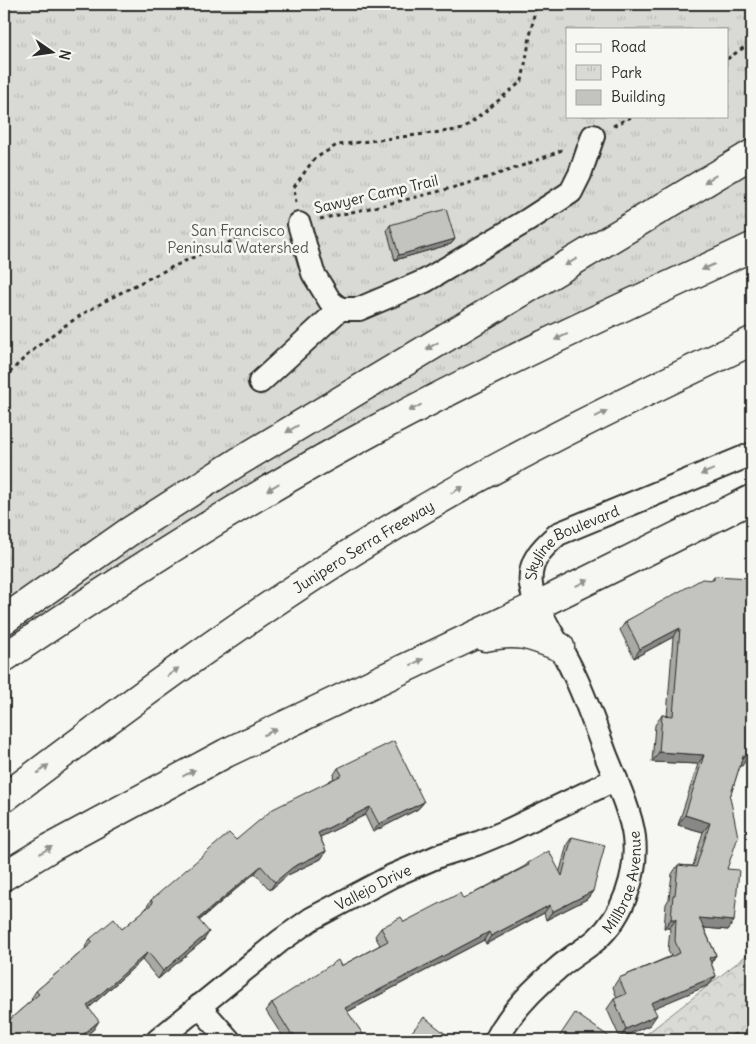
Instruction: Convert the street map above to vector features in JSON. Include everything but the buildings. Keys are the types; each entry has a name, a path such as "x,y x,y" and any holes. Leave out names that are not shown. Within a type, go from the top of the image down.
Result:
{"main road":[{"path":"4,620 144,522 238,462 752,154"},
{"path":"4,658 172,548 284,480 414,409 502,364 752,247"},
{"name":"Junipero Serra Freeway","path":"4,798 220,639 387,530 559,435 752,341"},
{"name":"Skyline Boulevard","path":"538,605 752,499"},
{"path":"4,876 50,848 226,753 538,605"},
{"path":"454,644 500,634 528,634 560,647"}],"street":[{"path":"299,224 313,273 330,301 340,309 359,309 425,281 528,220 571,192 580,174 593,136"},
{"path":"260,382 340,309"},
{"name":"Skyline Boulevard","path":"538,605 531,585 533,564 541,549 558,534 752,454"},
{"name":"Millbrae Avenue","path":"496,1040 503,1025 528,995 557,968 597,939 616,918 628,891 634,863 634,836 616,779 573,671 538,605"},
{"name":"Vallejo Drive","path":"158,1040 280,941 311,919 392,876 441,855 505,832 616,779"},
{"path":"200,1006 229,1040"}],"path":[{"path":"299,224 294,187 314,158 337,145 464,129 522,81 536,4"},
{"path":"728,58 752,42"},
{"name":"Sawyer Camp Trail","path":"4,379 15,366 59,329 104,300 190,258 256,232 390,204 477,180 542,159 629,118"}],"green space":[{"name":"San Francisco Peninsula Watershed","path":"4,4 752,4 752,247 548,343 4,658"},
{"path":"752,951 752,1040 639,1040"}]}
